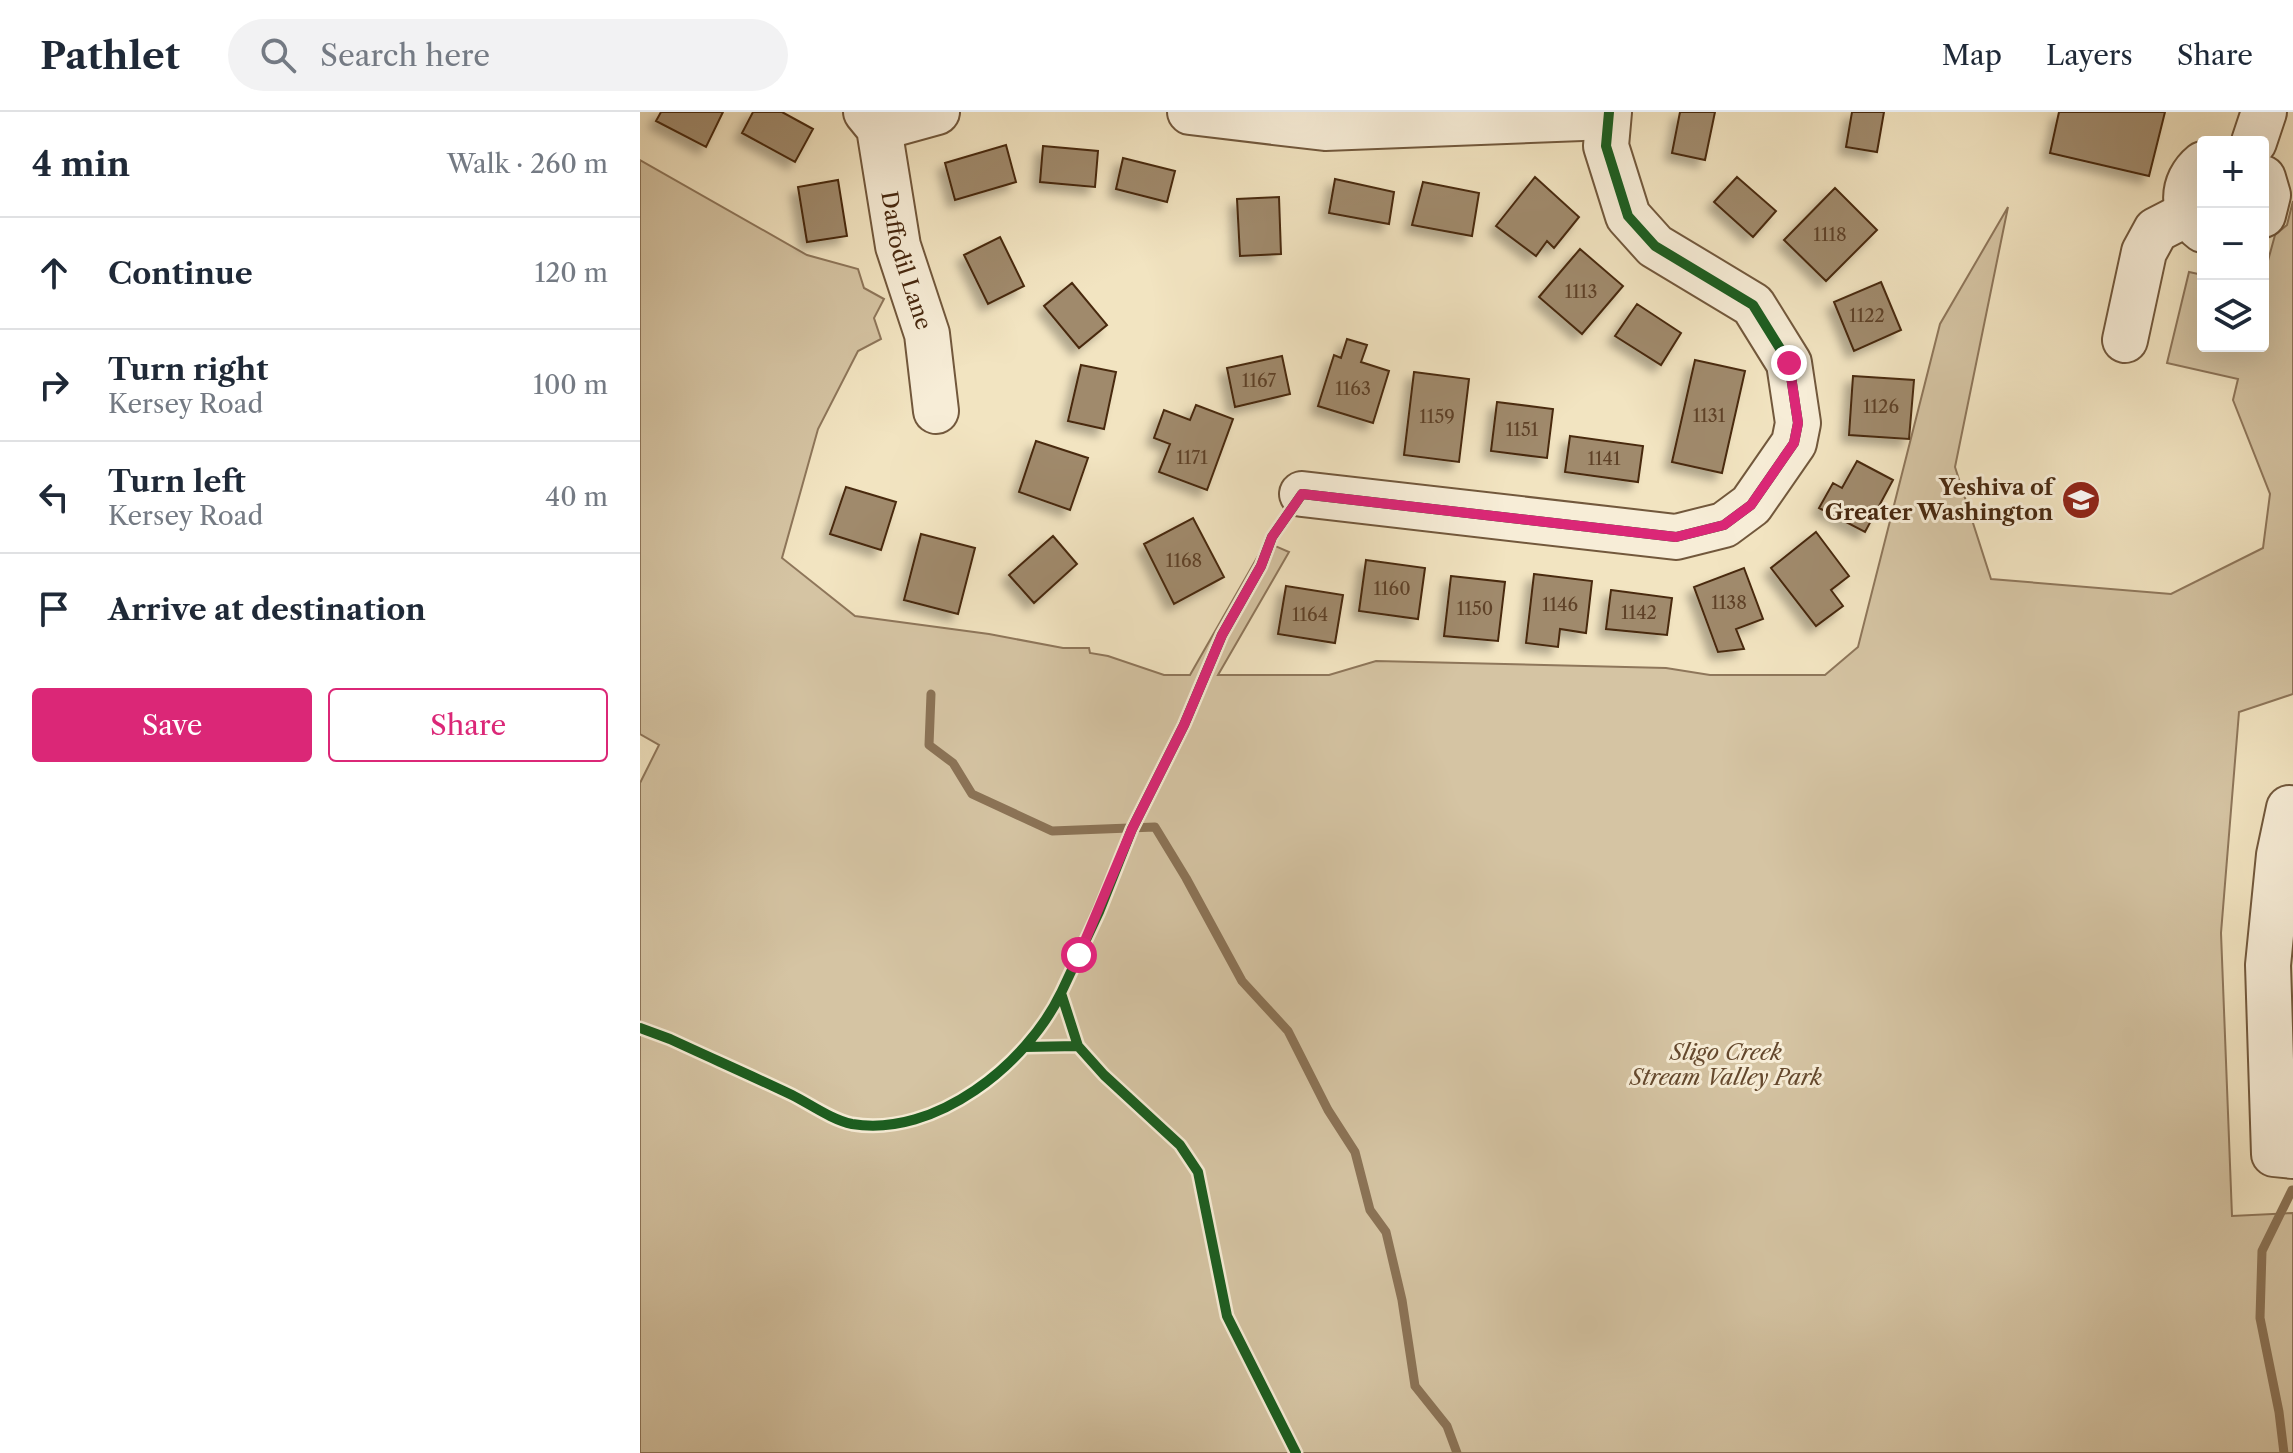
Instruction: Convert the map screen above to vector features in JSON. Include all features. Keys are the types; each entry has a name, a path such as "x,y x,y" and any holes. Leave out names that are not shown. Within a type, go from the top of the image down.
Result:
{"street":[{"path":"873,120 937,112"},
{"path":"1190,112 1242,115 1325,128 1609,115 1606,146 1628,216 1655,246 1753,305 1789,363 1798,423 1794,443 1751,505 1724,525 1676,537 1302,494"},
{"path":"2256,136 2264,112"},
{"name":"Daffodil Lane","path":"873,120 898,246 927,334 936,411"},
{"path":"2125,340 2144,252 2156,230 2196,222 2186,201 2191,177 2197,170"},
{"path":"2293,809 2289,808 2279,855 2268,965 2274,1154 2293,1156"}],"green space":[{"name":"Sligo Creek Stream Valley Park","path":"640,160 807,255 858,269 864,288 884,299 874,318 881,339 858,351 818,429 782,558 855,616 989,634 1063,648 1089,648 1090,653 1164,675 1190,675 1266,542 1289,552 1218,675 1329,675 1376,661 1666,668 1710,675 1825,675 1858,647 1940,324 2008,207 1955,467 1991,579 2171,594 2263,548 2270,494 2233,400 2238,379 2167,363 2189,272 2197,274 2197,352 2269,352 2269,257 2275,235 2287,225 2293,201 2293,694 2239,712 2221,933 2232,1216 2293,1213 2293,1453 640,1453 640,783 659,745 640,734"}],"building":[{"path":"661,112 723,112 706,147 656,121"},
{"path":"753,112 782,112 813,129 795,162 742,133"},
{"path":"1680,112 1715,112 1705,160 1672,153"},
{"path":"1852,112 1884,112 1877,152 1846,147"},
{"path":"2059,112 2165,112 2149,176 2050,153"},
{"path":"1006,145 1016,182 955,200 945,163"},
{"path":"1043,146 1098,151 1095,187 1040,182"},
{"path":"1123,158 1175,171 1167,202 1116,189"},
{"path":"1535,177 1579,217 1554,248 1547,241 1536,256 1496,226"},
{"path":"1737,177 1776,211 1753,237 1714,202"},
{"path":"1335,179 1394,192 1389,224 1329,213"},
{"path":"838,180 847,236 807,242 798,187"},
{"path":"1423,182 1479,193 1472,236 1412,225"},
{"path":"1835,188 1877,230 1826,281 1784,240"},
{"path":"1279,197 1281,254 1240,256 1237,199"},
{"path":"1000,237 1024,286 988,304 964,255"},
{"path":"1580,249 1623,286 1582,334 1539,297"},
{"path":"1881,282 1901,330 1854,351 1834,302"},
{"path":"1072,283 1107,325 1079,348 1044,306"},
{"path":"1637,304 1681,333 1661,365 1615,336"},
{"path":"1347,339 1367,345 1361,362 1389,371 1373,423 1318,406 1334,355 1341,358"},
{"path":"1282,356 1290,394 1235,407 1227,368"},
{"path":"1695,360 1745,371 1722,473 1672,462"},
{"path":"1081,365 1116,372 1104,429 1068,421"},
{"path":"1414,372 1469,379 1459,462 1404,455"},
{"path":"1853,376 1914,380 1909,439 1849,435"},
{"path":"1497,402 1553,409 1547,458 1491,451"},
{"path":"1196,405 1233,419 1207,490 1159,472 1170,444 1154,438 1164,410 1190,420"},
{"path":"1570,436 1643,446 1638,482 1565,472"},
{"path":"1036,441 1088,458 1070,510 1019,492"},
{"path":"1857,461 1893,480 1865,532 1819,508 1833,483 1842,488"},
{"path":"846,487 896,502 881,550 830,534"},
{"path":"1193,518 1224,577 1174,604 1144,544"},
{"path":"1816,532 1849,576 1831,590 1843,606 1816,626 1771,568"},
{"path":"921,534 975,548 958,614 904,600"},
{"path":"1053,536 1077,564 1034,603 1009,575"},
{"path":"1366,560 1425,568 1418,619 1359,611"},
{"path":"1744,568 1763,619 1736,629 1744,649 1718,652 1694,587"},
{"path":"1534,574 1592,581 1586,633 1560,629 1558,647 1526,643"},
{"path":"1451,576 1505,582 1498,641 1444,636"},
{"path":"1286,586 1343,595 1335,643 1278,634"},
{"path":"1611,590 1672,598 1667,635 1606,629"}],"waterway":[{"path":"931,694 929,745 953,763 972,794 1052,831 1155,827 1242,981 1288,1031 1328,1110 1355,1152 1370,1210 1386,1232 1402,1300 1415,1386 1447,1426 1457,1453"},
{"path":"2284,1453 2260,1318 2262,1251 2292,1190"}],"cycle path":[{"path":"1061,993 1099,912 1132,829 1184,725 1222,635 1261,566 1272,537 1302,494 1676,537 1724,525 1751,505 1794,443 1798,423 1789,363 1753,305 1655,246 1628,216 1606,146 1609,112"},
{"path":"640,1028 852,1124 883,1125 915,1119 946,1107 975,1090 1026,1045 1046,1020 1061,993 1078,1046 1025,1047"},
{"path":"1078,1046 1104,1075 1180,1145 1198,1172 1227,1316 1296,1453"}],"place":[{"name":"Yeshiva of Greater Washington","path":"2081,500"}],"route":[{"path":"1079,955 1132,829 1184,725 1222,635 1261,566 1272,537 1302,494 1676,537 1724,525 1751,505 1794,443 1798,423 1789,363"}]}
